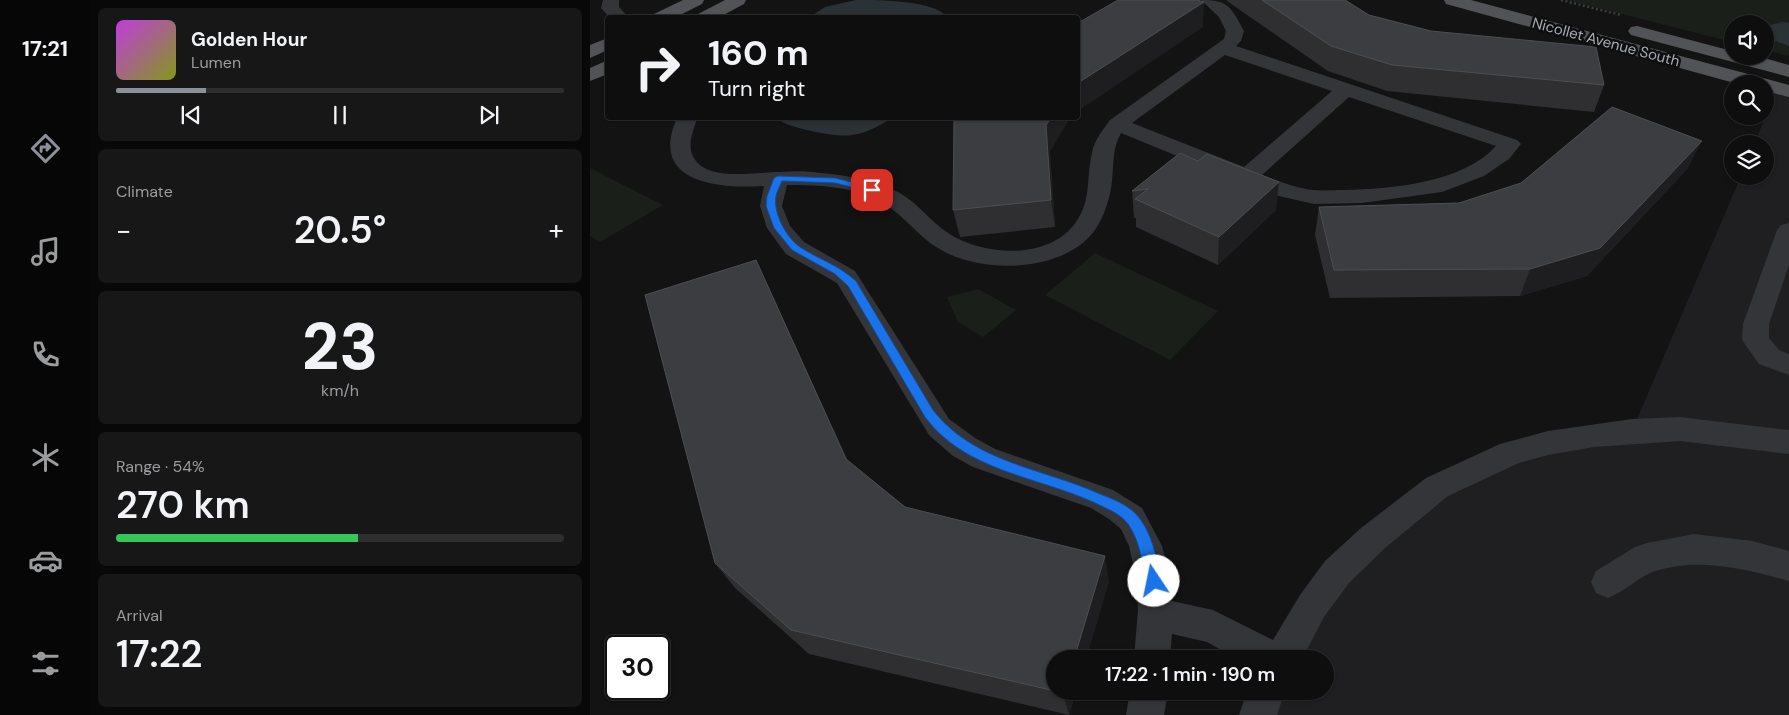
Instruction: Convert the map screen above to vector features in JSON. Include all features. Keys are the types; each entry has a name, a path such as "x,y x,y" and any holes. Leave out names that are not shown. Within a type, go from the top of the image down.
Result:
{"main road":[{"path":"666,15 696,0"},
{"path":"710,15 738,0"},
{"name":"Nicollet Avenue South","path":"1452,0 1728,75"},
{"name":"Nicollet Avenue South","path":"1617,25 1724,53"},
{"path":"590,52 605,44"},
{"name":"Nicollet Avenue South","path":"1767,65 1789,71"},
{"path":"590,75 605,68"},
{"path":"1774,88 1789,92"}],"street":[{"path":"612,0 610,8 618,15"},
{"path":"686,120 679,140 682,156 690,168 706,176 716,179 778,178 835,180 872,190 898,202 934,236 957,248 991,257 1050,252 1076,239 1092,218 1101,183 1103,149 1112,129 1232,41 1234,31 1226,14 1209,0"},
{"path":"1117,124 1278,189 1314,197 1362,196 1434,187 1460,178 1489,163 1510,144 1223,48"},
{"path":"1246,177 1346,89"},
{"path":"778,178 771,206 779,228 795,248 846,277 929,414 950,437 984,458 1102,499 1132,519 1148,551 1154,581 1156,614 1153,650"},
{"path":"1789,230 1756,324 1755,340 1769,357 1789,365"},
{"path":"1287,650 1312,606 1337,572 1373,538 1437,487 1511,453 1575,438 1632,431 1680,429 1789,442"},
{"path":"1608,582 1647,558 1694,549 1752,556 1789,566"},
{"path":"1156,614 1213,627 1256,650"},
{"path":"1145,715 1148,700"},
{"path":"1258,715 1263,700"}],"shaded area":[{"path":"856,0 891,1 931,7 945,15 813,15 825,7"},
{"path":"1567,0 1789,0 1789,56 1774,52 1774,15 1724,15 1724,40"},
{"path":"1789,23 1789,46 1774,40 1774,24"},
{"path":"1778,88 1789,92 1789,715 1258,715 1263,700 1334,700 1334,650 1289,650 1373,538 1511,453 1632,431 1737,185 1774,185 1774,135 1758,135 1762,125 1774,125 1774,97"},
{"path":"779,120 888,120 868,131 845,136 801,129"},
{"path":"590,168 663,205 600,242 590,236"},
{"path":"1095,253 1218,311 1170,360 1045,295"},
{"path":"978,289 1016,310 983,337 958,322 947,297"}],"building":[{"path":"1118,0 1197,0 1204,2 1080,82 1080,22"},
{"path":"1262,0 1345,0 1369,15 1431,31 1596,47 1604,85 1392,65 1331,46"},
{"path":"1612,107 1702,141 1600,248 1530,269 1334,270 1319,207 1459,203 1521,183"},
{"path":"954,120 1050,120 1046,125 1051,200 953,210"},
{"path":"1180,153 1198,161 1207,154 1279,182 1219,237 1135,199 1148,189 1132,191"},
{"path":"756,260 846,459 905,507 1105,556 1077,650 1046,650 1046,689 791,630 715,563 645,295"}],"route":[{"path":"872,190 835,180 778,178 771,206 775,219 786,240 807,256 838,271 852,284 929,414 939,427 964,447 984,458 1082,491 1118,508 1132,519 1141,535 1148,551 1154,581"}]}
